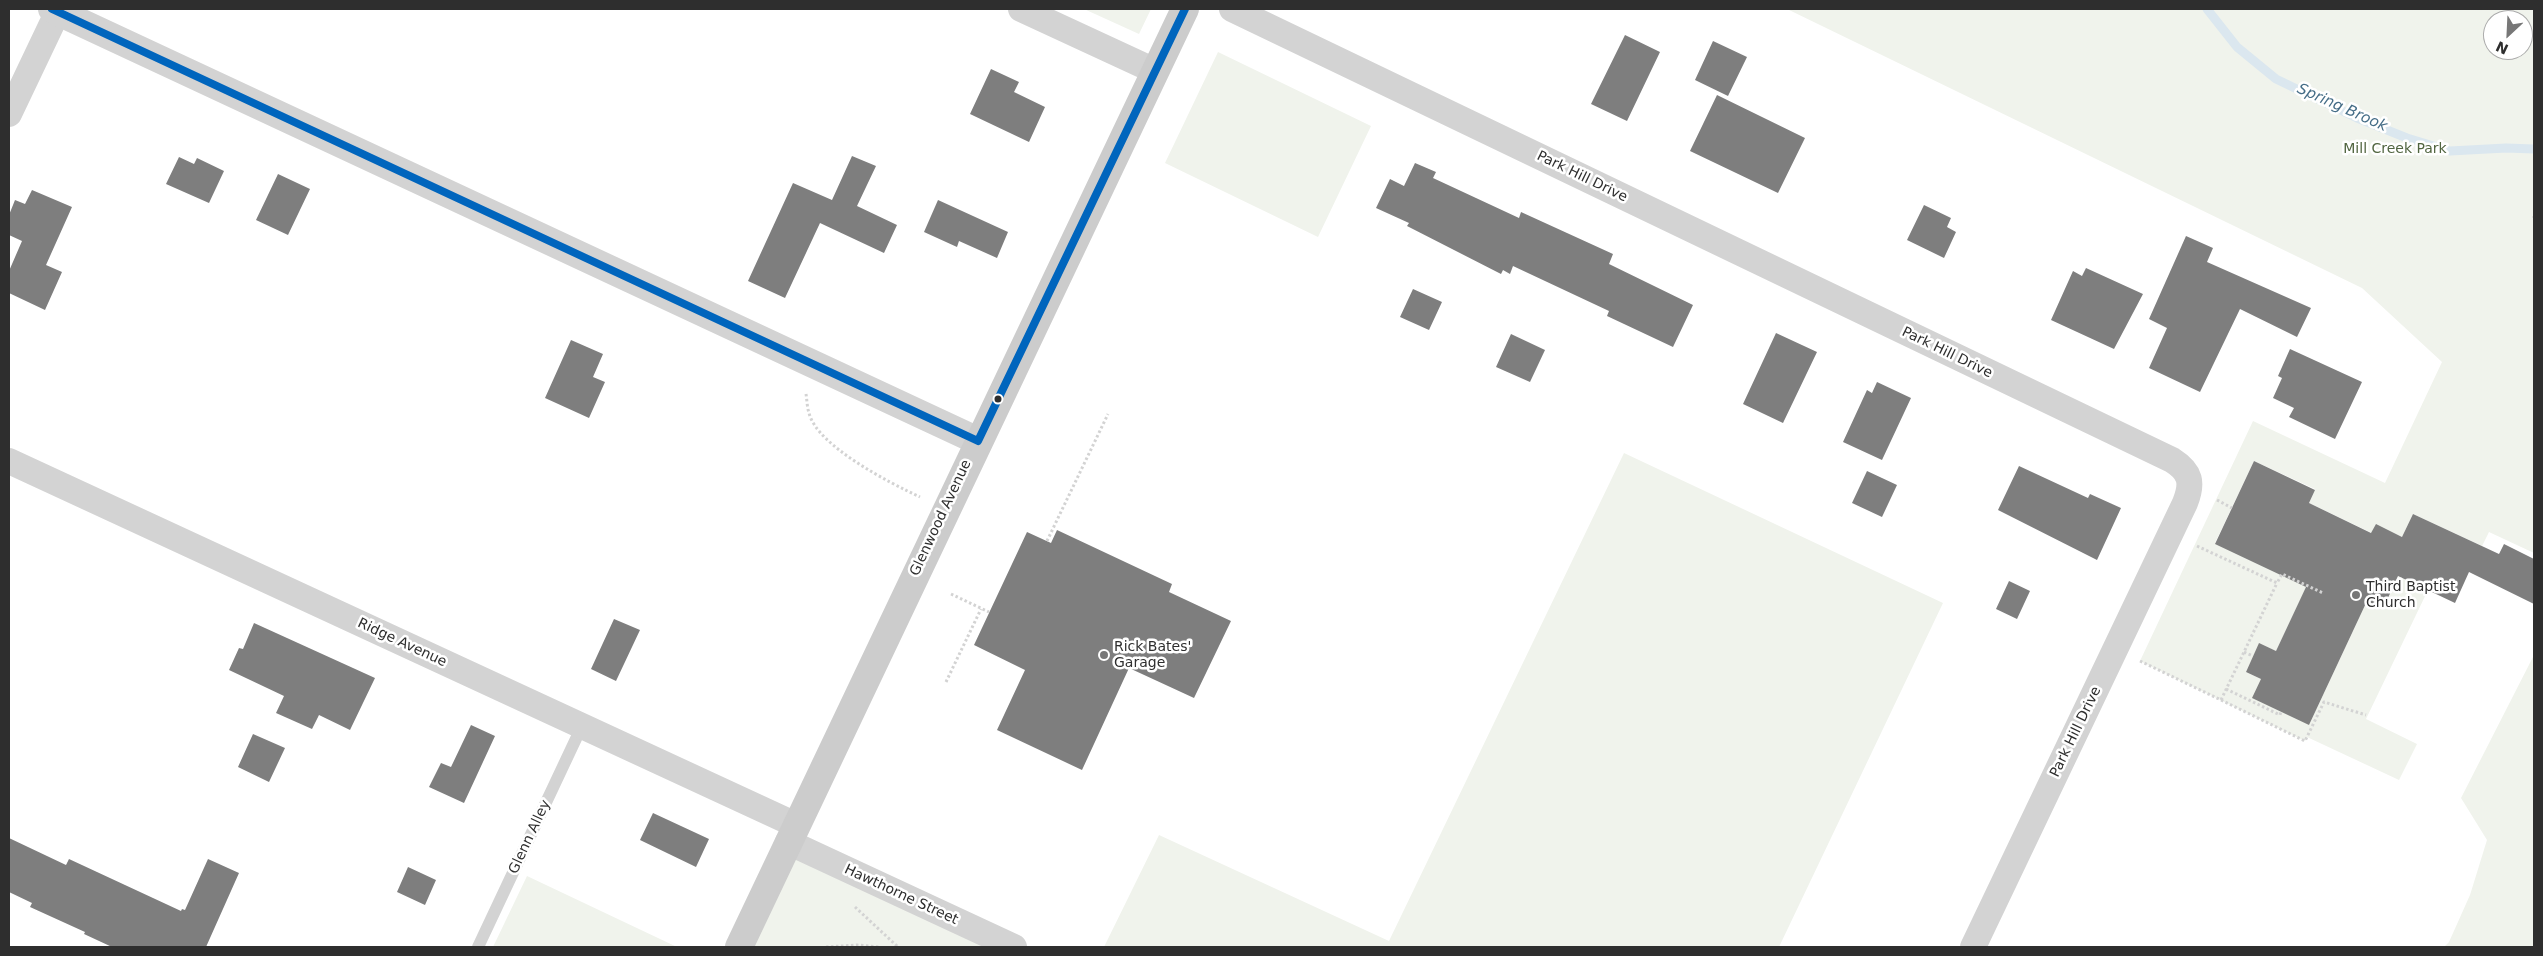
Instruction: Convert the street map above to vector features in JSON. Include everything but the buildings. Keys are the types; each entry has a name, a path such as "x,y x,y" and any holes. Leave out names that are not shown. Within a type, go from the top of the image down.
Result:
{"main road":[{"name":"Glenwood Avenue","path":"739,947 1185,9"}],"street":[{"path":"1021,9 1155,71"},
{"name":"Park Hill Drive","path":"1232,9 2163,456 2184,469 2190,477 2191,488 2185,503 1973,947"},
{"path":"9,114 56,10 978,441"},
{"name":"Ridge Avenue","path":"9,460 582,726 792,833"},
{"name":"Hawthorne Street","path":"792,833 1014,947"}],"lane":[{"name":"Glenn Alley","path":"478,947 582,726"}],"path":[{"path":"814,364 806,393 809,414 821,434 844,454 878,475 946,509"},
{"path":"1047,541 1108,414"},
{"path":"2216,500 2232,508"},
{"path":"2195,544 2277,583"},
{"path":"2221,700 2282,574 2323,593"},
{"path":"951,594 989,612"},
{"path":"946,682 981,608"},
{"path":"2244,652 2253,656"},
{"path":"2140,661 2305,741 2322,701 2366,715"},
{"path":"2226,689 2280,715 2281,711"},
{"path":"848,902 867,916 898,947"},
{"path":"826,947 857,945 879,947"}],"green space":[{"path":"1084,9 1151,9 1139,34"},
{"name":"Mill Creek Park","path":"1787,9 2534,9 2534,553 2489,532 2482,546 2413,514 2402,537 2376,525 2372,533 2309,503 2315,489 2254,461 2215,543 2326,586 2304,592 2276,651 2259,644 2246,672 2261,679 2309,725 2367,601 2383,609 2399,576 2428,590 2366,719 2417,744 2399,780 2307,737 2305,741 2140,661 2253,421 2385,483 2442,362 2362,288"},
{"path":"1218,52 1371,126 1318,237 1165,163"},
{"path":"1624,453 1943,603 1779,947 1104,947 1159,835 1389,941"},
{"path":"2534,655 2534,947 2444,947 2449,942 2470,895 2487,840 2461,798"},
{"path":"788,842 1014,947 739,947"},
{"path":"527,876 677,947 493,947"}],"waterway":[{"name":"Spring Brook","path":"2207,9 2237,47 2276,79 2357,118 2407,138 2450,151 2506,148 2534,149"}],"transit line":[{"path":"52,9 978,441"},
{"path":"978,441 1185,9"}],"place":[{"name":"Third Baptist Church","path":"2356,595"},
{"name":"Rick Bates' Garage","path":"1104,655"}]}
